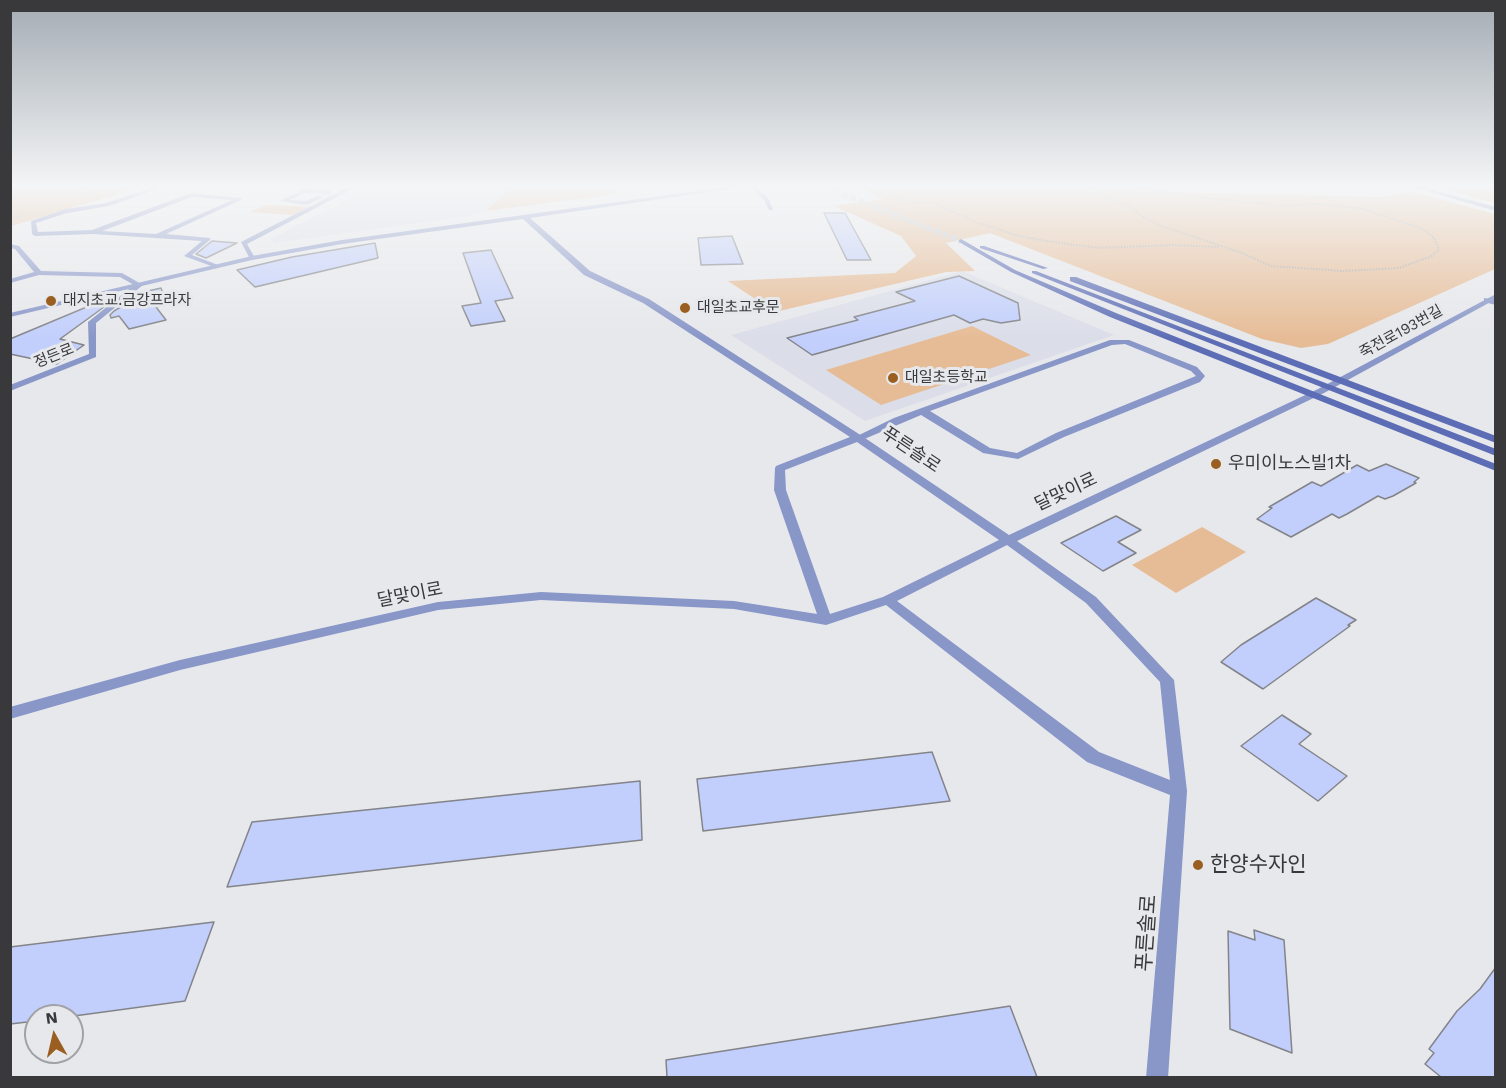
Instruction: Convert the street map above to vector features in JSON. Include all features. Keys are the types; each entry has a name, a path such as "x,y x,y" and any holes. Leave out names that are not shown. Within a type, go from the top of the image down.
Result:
{"main road":[{"path":"1496,453 1208,336 961,241 1013,271 1170,338 1496,468"},
{"path":"1208,336 1496,440"}],"street":[{"path":"187,238 208,239 187,256 216,266"},
{"path":"252,258 243,243 253,238"},
{"path":"10,315 252,258 372,238"},
{"name":"푸른솔로","path":"548,238 587,273 646,301 858,438 1008,540 1091,600 1167,680 1179,791 1157,1077"},
{"path":"10,246 17,247 39,273"},
{"path":"10,281 39,273 122,275 139,285"},
{"name":"정든로","path":"10,388 93,355 92,322 139,285"},
{"name":"죽전로193번길","path":"1321,391 1491,302 1496,296"},
{"path":"826,620 780,490 780,468 922,411 1117,342 1133,344 1194,369 1201,376 1197,380 1060,435 1018,456 987,451 922,411"},
{"name":"달맞이로","path":"10,713 180,665 438,606 541,596 734,605 826,620 888,600 1008,540 1321,391"},
{"path":"888,600 1093,757 1179,791"}],"path":[{"path":"1029,238 1099,248 1173,245 1225,247"},
{"path":"1197,238 1271,266 1343,270 1399,268 1426,259 1439,249 1434,238"}],"shaded area":[{"path":"273,238 312,238 274,243 271,239"},
{"path":"902,238 969,238 946,243 975,271 946,272 775,312 728,281 895,273 916,256"},
{"path":"1002,238 1495,238 1495,269 1328,344 1301,348 1262,339"},
{"name":"대일초등학교","path":"962,271 1114,335 865,421 731,335"},
{"path":"972,326 1031,355 881,405 826,370"},
{"path":"1202,527 1246,552 1176,593 1132,565"}],"building":[{"path":"698,238 733,238 743,264 701,265"},
{"path":"836,238 859,238 871,260 847,260"},
{"path":"212,241 237,243 206,258 196,254"},
{"path":"375,243 378,258 255,287 237,270 292,257"},
{"path":"491,250 513,298 495,301 505,321 471,326 462,306 481,303 463,253"},
{"path":"959,276 1018,303 1020,320 1001,323 983,319 970,323 954,315 812,355 787,338 858,320 854,317 915,301 896,292"},
{"path":"161,288 167,305 156,307 166,320 129,329 119,316 111,318 110,315 114,311 148,291"},
{"path":"101,301 104,307 60,339 84,345 57,364 10,354 10,339"},
{"path":"1386,464 1419,478 1414,482 1416,483 1393,496 1385,499 1378,496 1339,518 1332,514 1291,537 1257,519 1272,508 1269,507 1312,482 1321,486 1357,465 1369,471"},
{"path":"1116,516 1141,530 1118,542 1136,553 1103,571 1061,543"},
{"path":"1316,598 1356,620 1263,689 1221,662 1241,645"},
{"path":"1282,715 1311,734 1299,744 1347,776 1318,801 1241,746"},
{"path":"932,752 950,801 703,831 697,779"},
{"path":"640,781 642,840 227,887 252,822"},
{"path":"214,922 185,1001 84,1015 84,1004 24,1004 24,1022 10,1024 10,947"},
{"path":"1254,930 1284,940 1292,1053 1230,1029 1228,931 1255,940"},
{"path":"1496,967 1496,1077 1441,1077 1425,1064 1434,1053 1429,1049 1457,1011 1480,989"},
{"path":"1010,1006 1037,1077 667,1077 666,1060"}],"tunnel":[{"path":"953,238 961,241"}],"place":[{"name":"대지초교.금강프라자","path":"51,301"},
{"name":"대일초교후문","path":"685,308"},
{"name":"대일초등학교","path":"893,378"},
{"name":"우미이노스빌1차","path":"1216,464"},
{"name":"한양수자인","path":"1198,865"}]}
